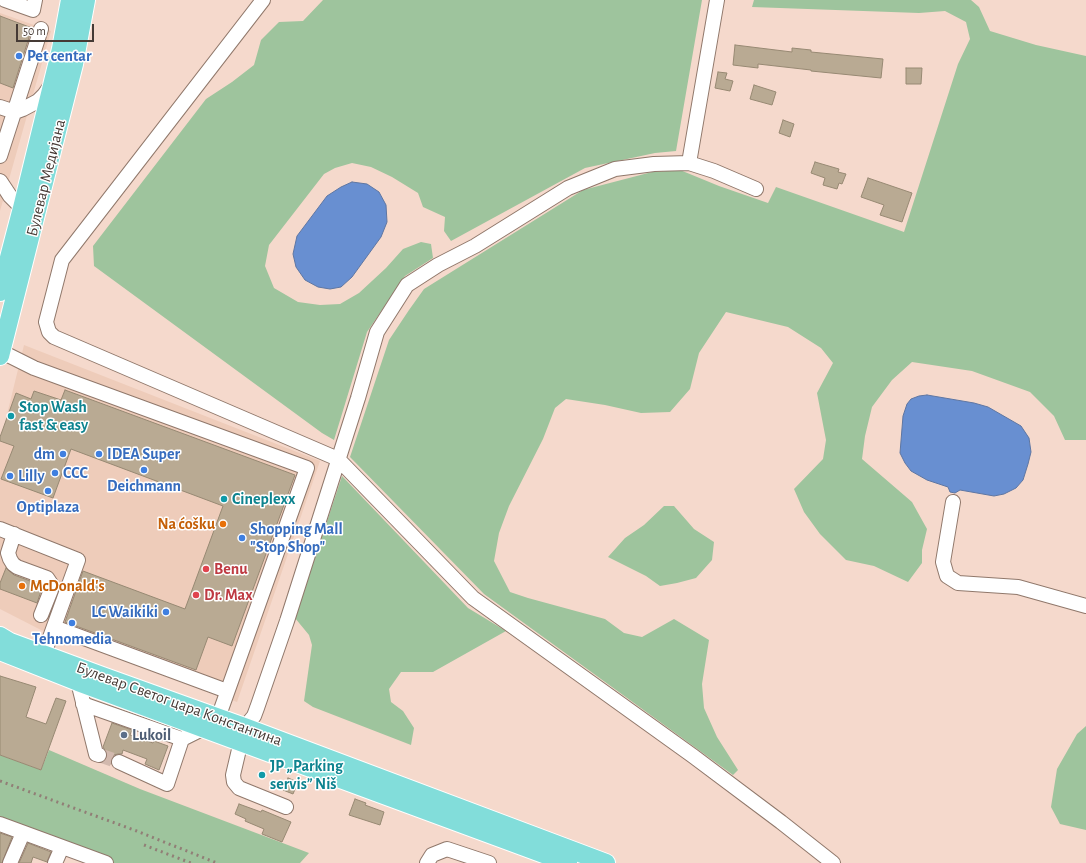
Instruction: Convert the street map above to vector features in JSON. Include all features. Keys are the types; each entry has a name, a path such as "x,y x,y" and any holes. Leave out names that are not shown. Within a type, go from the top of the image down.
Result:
{"main road":[{"name":"Булевар Медијана","path":"0,292 61,49 70,0"},
{"name":"Булевар Медијана","path":"0,355 74,64 86,0"},
{"name":"Булевар Светог цара Константина","path":"211,723 78,682 1,649 10,642 44,654 211,723 606,863"},
{"name":"Булевар Светог цара Константина","path":"244,735 568,863"}],"street":[{"path":"5,0 33,10 35,0"},
{"path":"263,0 62,260 46,322 49,332 54,337 338,459 473,598 693,756 834,863"},
{"path":"689,163 717,0"},
{"path":"0,156 41,29"},
{"path":"0,107 15,112 30,105 38,101 53,81"},
{"path":"286,807 239,788 234,782 227,778 249,722 254,716 287,621 377,332 407,285 438,265 475,246 568,188 615,169 654,164 689,163 714,171 756,189"},
{"path":"0,181 10,196 22,208"},
{"path":"0,355 8,355 34,368 307,468 227,691 211,723 182,739 166,784 119,762"},
{"path":"953,502 943,562 947,576 958,583 1018,587 1086,606"},
{"path":"0,529 78,560 44,654"},
{"path":"14,534 8,554 11,561 15,565 47,578 51,582 51,588 41,615"},
{"path":"54,627 227,691"},
{"path":"78,682 96,754 99,755"},
{"path":"84,704 182,739"},
{"path":"0,824 106,863"},
{"path":"10,863 23,833"},
{"path":"55,863 62,847"},
{"path":"427,863 432,855 447,849 489,863"}],"shaded area":[{"path":"0,13 51,31 0,211"},
{"path":"24,345 320,461 237,702 41,630 0,609 0,443"}],"green space":[{"path":"323,0 702,0 676,151 655,153 585,168 451,241 444,231 445,217 423,207 418,193 392,177 371,167 352,163 335,168 324,174 269,245 265,266 274,288 298,302 320,305 340,304 359,293 386,268 403,249 421,242 431,244 433,258 405,276 367,332 334,440 322,433 94,266 93,246 206,99 254,65 261,40 279,22 303,21"},
{"path":"754,0 971,0 979,7 990,31 1036,45 1086,56 1086,440 1065,440 1054,416 1030,392 972,371 912,362 892,380 872,407 865,436 862,459 912,502 927,529 922,550 922,563 908,582 874,566 846,560 820,534 804,512 794,489 823,459 826,440 817,393 833,363 821,348 788,327 726,312 699,353 690,389 670,412 641,413 605,405 566,399 555,408 543,439 509,506 499,533 494,561 510,592 605,619 624,633 642,637 674,619 709,640 702,684 704,708 717,737 738,770 733,775 484,594 350,457 389,340 424,289 583,190 652,172 680,170 719,186 768,203 776,187 904,232 958,64 970,39 966,22 945,11 919,13 752,7"},
{"path":"342,476 468,608 506,631 433,672 401,672 389,689 391,702 403,711 414,728 411,745 313,707 304,701 312,645 309,635 295,618"},
{"path":"664,506 674,506 694,529 714,542 712,560 696,578 660,586 646,576 608,557 625,538 644,525"},
{"path":"1086,726 1086,830 1060,824 1051,807 1057,769 1077,734"},
{"path":"49,750 140,789 309,853 300,863 110,863 0,822 0,755 41,770"}],"water":[{"path":"352,182 367,184 379,192 386,205 387,222 381,237 352,277 341,287 330,289 318,287 305,280 296,267 293,254 297,236 327,196"},
{"path":"927,395 974,403 988,407 1021,426 1029,438 1031,452 1023,480 1016,488 1004,494 994,496 960,490 955,493 950,492 948,487 927,480 911,471 900,453 903,416 907,404 911,399"}],"building":[{"path":"0,16 32,28 13,88 0,83"},
{"path":"735,45 792,52 792,48 811,50 811,52 883,59 881,78 758,64 758,68 733,65"},
{"path":"906,68 922,68 921,84 906,84"},
{"path":"718,72 727,73 725,79 733,81 730,91 715,88"},
{"path":"754,85 776,92 772,105 750,99"},
{"path":"783,120 794,124 790,137 779,133"},
{"path":"815,162 839,169 838,172 846,174 842,184 839,183 837,189 823,185 825,178 811,173"},
{"path":"868,178 912,193 902,222 880,215 884,205 861,197"},
{"name":"Shopping Mall \"Stop Shop\"","path":"65,390 295,475 232,646 208,637 196,670 65,622 83,571 185,609 223,506 71,449 53,498 1,479 14,446 0,441 0,437 16,393 31,399 34,391 61,400"},
{"name":"McDonald's","path":"6,568 14,575 41,585 42,588 37,603 0,589 0,583"},
{"path":"0,676 36,687 26,717 46,724 56,698 66,701 41,770 0,755"},
{"path":"112,723 132,730 130,735 153,743 154,741 168,746 159,770 145,764 147,759 123,750 122,754 114,755 111,759 111,764 105,761 107,754 103,747"},
{"path":"288,778 298,782 293,794 283,790"},
{"path":"355,799 366,803 365,805 384,812 380,825 349,815"},
{"path":"239,804 261,812 262,810 291,822 282,842 262,834 264,829 245,821 246,819 235,814"},
{"path":"0,833 12,837 2,863 0,863"},
{"path":"28,843 51,852 47,862 33,857 31,863 19,863"}],"tunnel":[{"path":"99,755 119,762"}],"railway":[{"path":"0,781 134,830 217,863"},
{"path":"144,845 191,863"}],"place":[{"name":"Pet centar","path":"19,56"},
{"name":"Stop Wash fast & easy","path":"11,416"},
{"name":"dm","path":"63,454"},
{"name":"IDEA Super","path":"99,454"},
{"name":"Deichmann","path":"144,470"},
{"name":"CCC","path":"55,473"},
{"name":"Lilly","path":"10,476"},
{"name":"Optiplaza","path":"48,491"},
{"name":"Cineplexx","path":"224,499"},
{"name":"Na ćošku","path":"223,524"},
{"name":"Shopping Mall \"Stop Shop\"","path":"242,538"},
{"name":"Benu","path":"206,569"},
{"name":"McDonald's","path":"22,586"},
{"name":"Dr. Max","path":"196,595"},
{"name":"LC Waikiki","path":"166,612"},
{"name":"Tehnomedia","path":"72,623"},
{"name":"Lukoil","path":"124,735"},
{"name":"JP „Parking servis” Niš","path":"262,775"}]}
